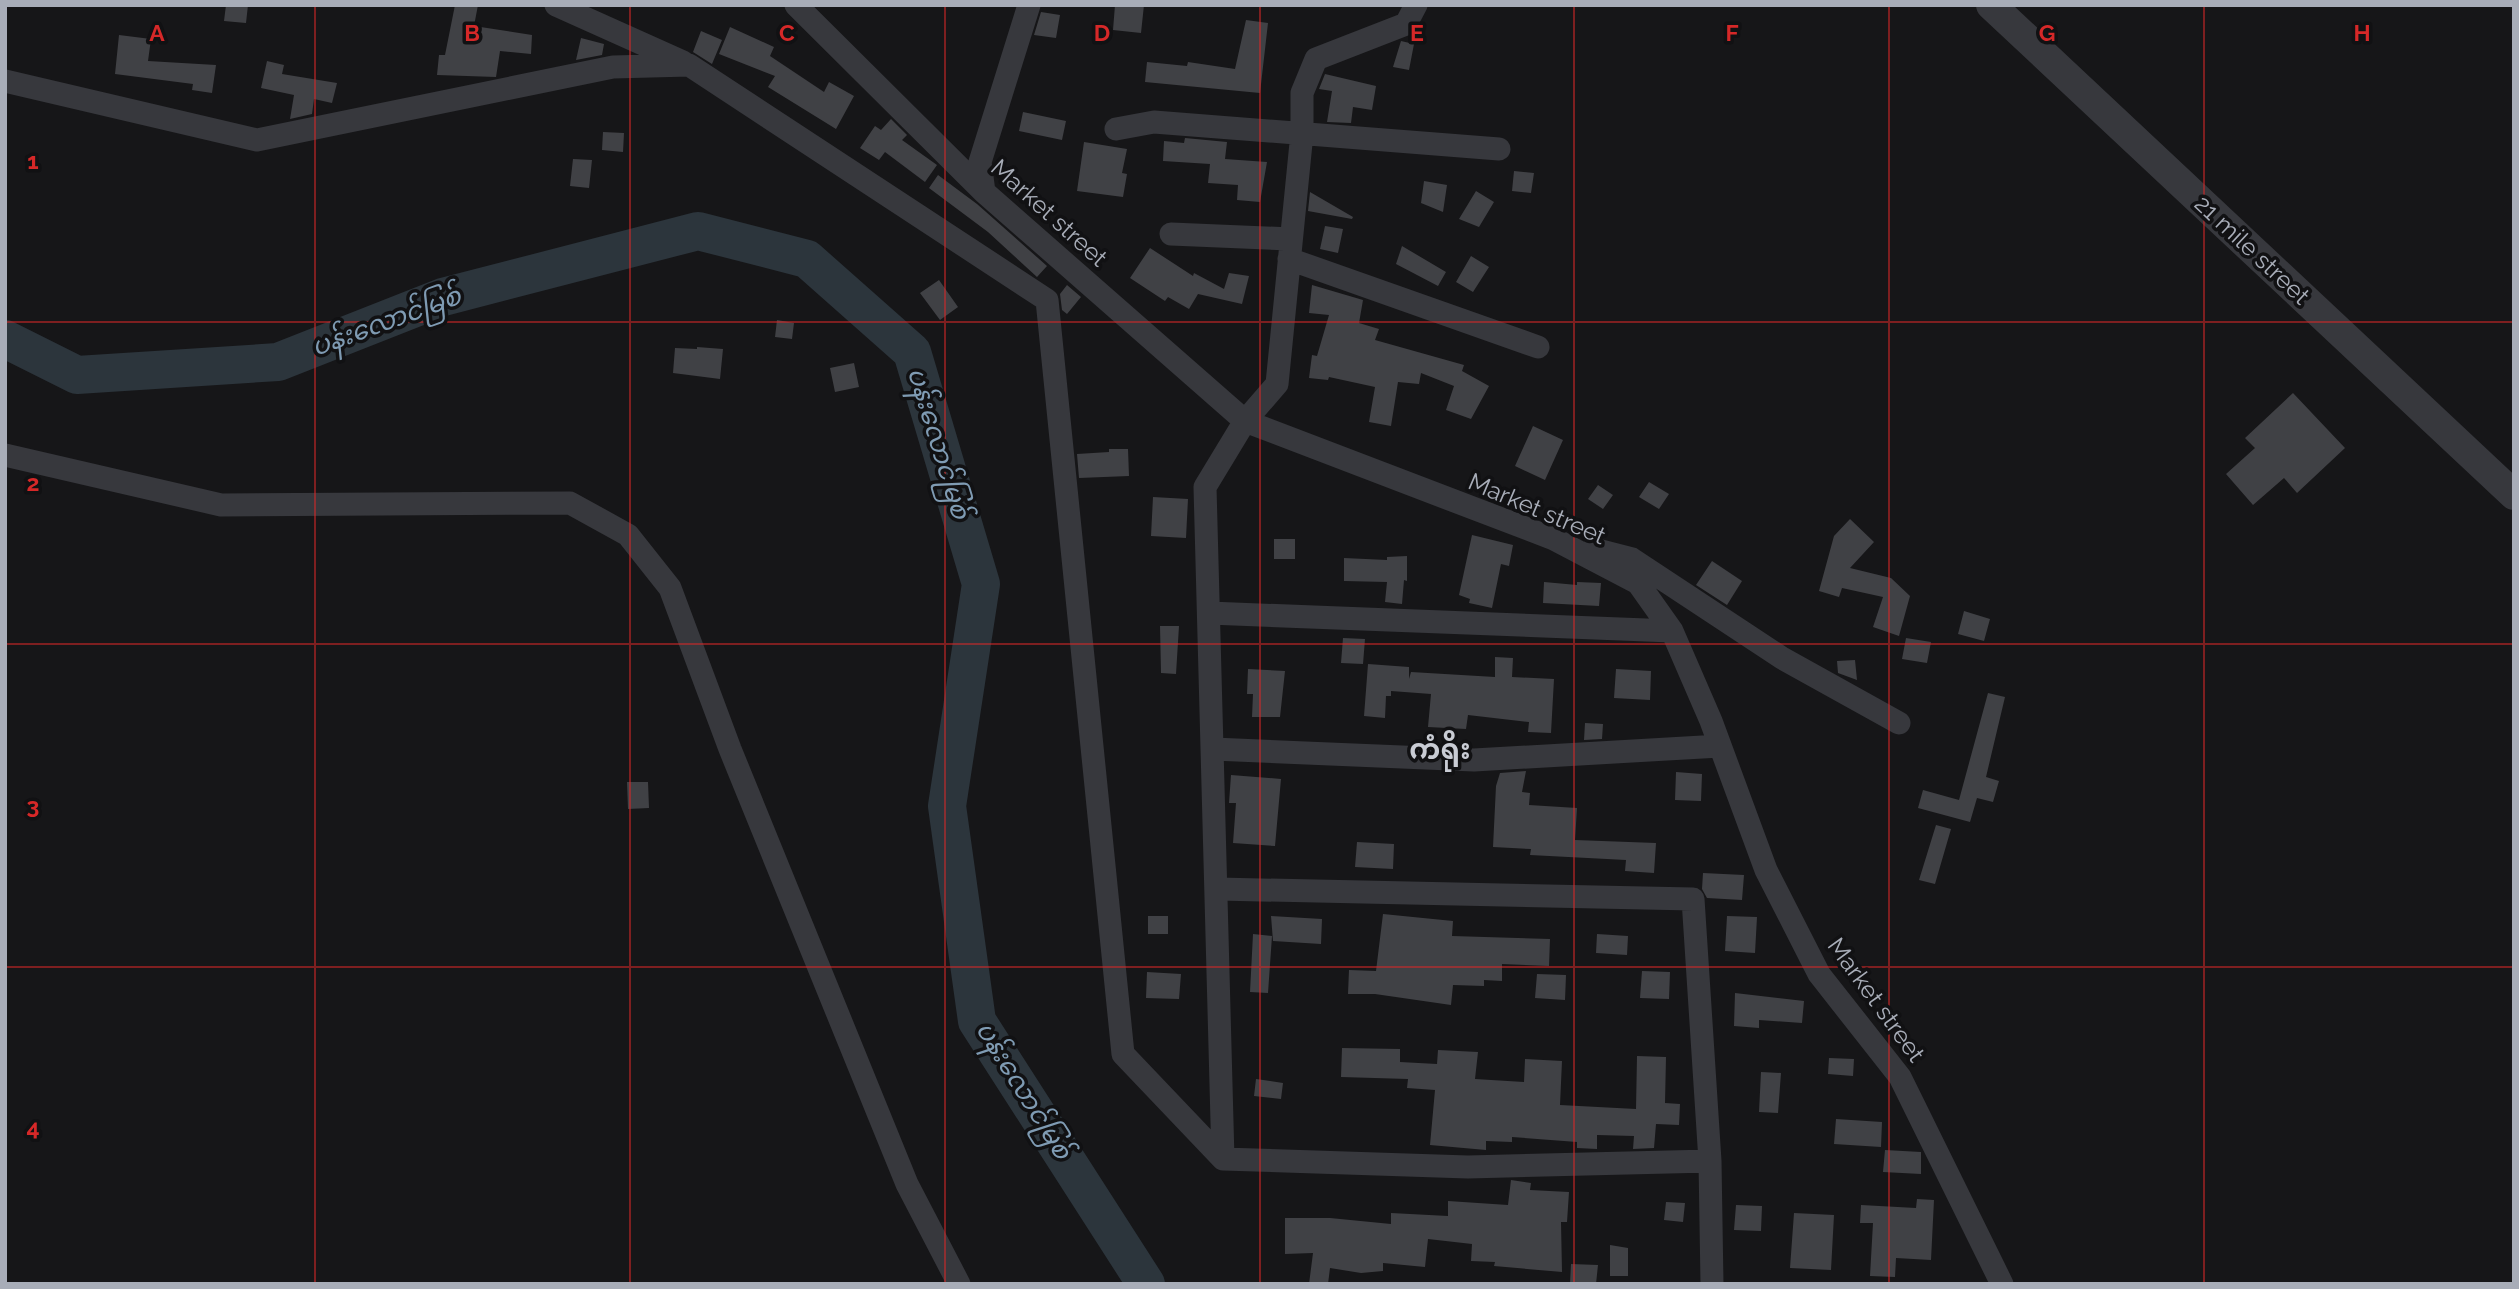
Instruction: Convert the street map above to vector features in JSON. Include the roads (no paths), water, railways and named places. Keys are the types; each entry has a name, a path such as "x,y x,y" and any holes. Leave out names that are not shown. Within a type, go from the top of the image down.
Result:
{"street":[{"name":"Market street","path":"796,5 984,192 1245,421 1554,540 1638,583 1672,631 1720,746 1766,870 1819,974 1900,1077 2002,1284"},
{"path":"984,192 980,162 1028,5"},
{"path":"1223,1160 1218,889 1205,487 1245,421 1277,384 1301,132 1302,93 1316,59 1406,24 1416,5"},
{"name":"21 mile street","path":"1991,5 2514,495"},
{"path":"559,6 689,65 1047,300 1123,1054 1223,1160 1468,1167 1710,1161"},
{"path":"5,81 257,140 613,67 689,65"},
{"path":"1116,129 1154,122 1499,149"},
{"path":"1171,234 1290,249 1538,347"},
{"path":"5,455 221,505 570,503 628,535 670,588 730,749 901,1172 959,1284"},
{"path":"1554,540 1632,559 1782,658 1899,723"},
{"path":"1209,612 1672,631"},
{"path":"1213,749 1474,760 1720,746"},
{"path":"1218,889 1693,899 1710,1161 1712,1284"}],"waterway":[{"name":"ပန်းလောင်မြစ်","path":"5,339 77,375 278,362 443,297 698,231 807,259 912,352 981,584 947,806 977,1021 1146,1284"}],"district":[{"name":"ကံရိုး","path":"1440,749"}]}
